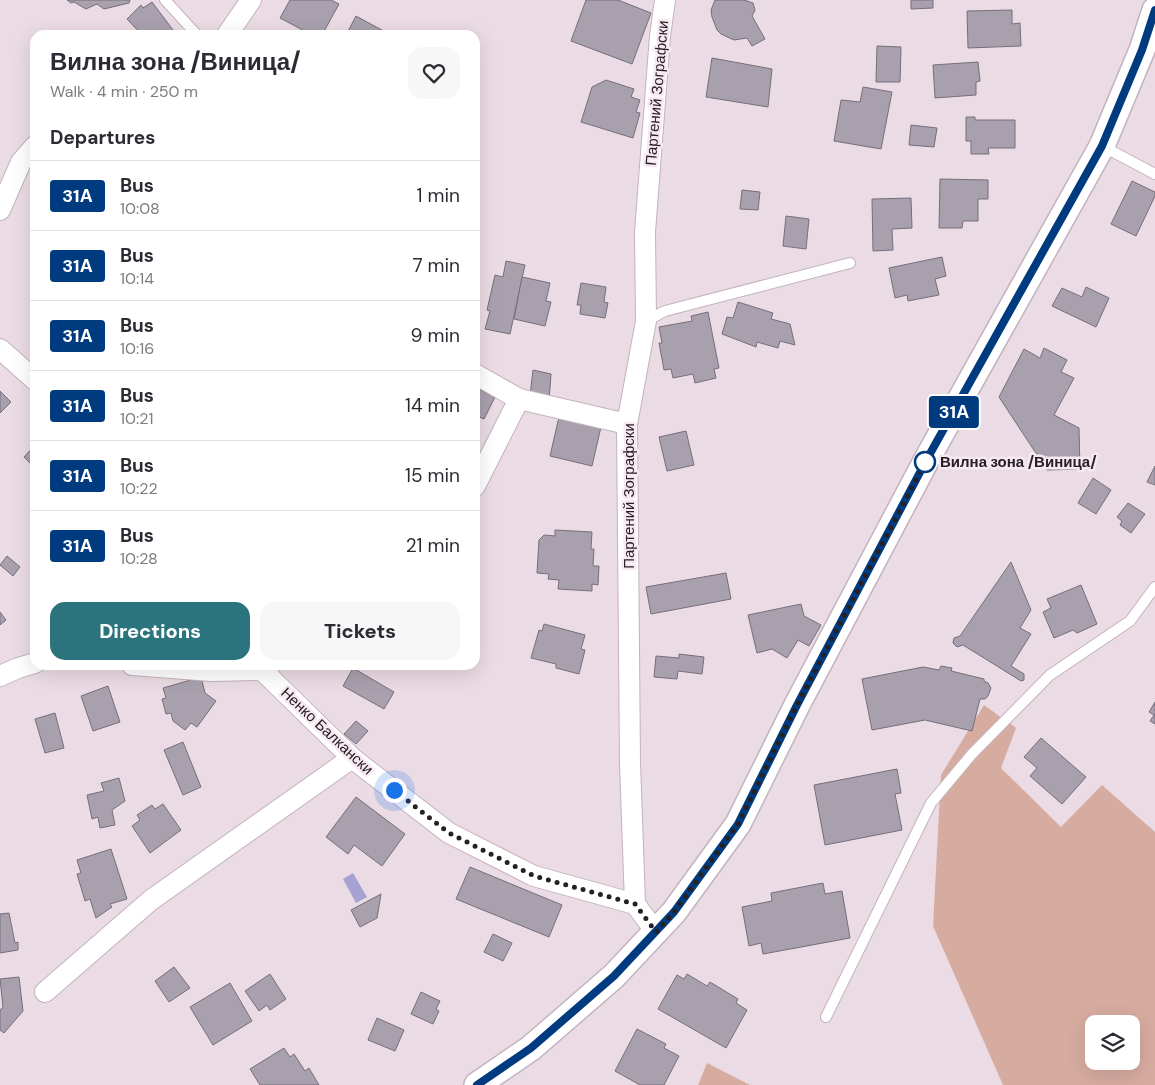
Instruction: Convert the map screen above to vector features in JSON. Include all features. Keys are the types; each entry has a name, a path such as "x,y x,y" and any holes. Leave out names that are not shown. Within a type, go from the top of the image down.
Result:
{"street":[{"path":"230,30 251,0"},
{"name":"Партений Зографски","path":"635,904 630,763 627,424 646,321 645,232 660,36 665,0"},
{"path":"477,1085 531,1048 614,976 674,912 738,824 797,705 927,459 1102,146 1142,50 1155,10"},
{"path":"0,210 20,162 30,151"},
{"path":"0,349 30,376"},
{"path":"480,377 519,399 627,424"},
{"path":"480,476 519,399"},
{"path":"0,676 30,664"},
{"path":"199,670 226,670"},
{"name":"Ненко Балкански","path":"269,670 352,758 449,833 534,876 635,904"},
{"path":"45,992 151,900 352,758"},
{"path":"635,904 656,932"}],"lane":[{"path":"165,0 192,30"},
{"path":"1102,146 1155,174"},
{"path":"646,321 665,311 850,263"},
{"path":"826,1017 931,803 972,754 1050,675 1130,621 1155,587"}],"shaded area":[{"path":"984,705 1016,728 1001,768 1061,827 1102,785 1155,832 1155,1085 1003,1085 933,926 941,775"},
{"path":"353,873 367,897 356,903 343,879"},
{"path":"707,1063 750,1085 698,1085"}],"building":[{"path":"67,0 130,0 129,3 104,9 97,4 86,9"},
{"path":"290,0 331,0 339,4 325,30 303,30 280,18"},
{"path":"586,0 618,0 651,13 632,64 571,41"},
{"path":"715,0 744,0 753,3 755,10 752,16 765,39 752,46 747,38 734,40 721,34 717,30 712,17 711,10"},
{"path":"911,0 933,0 933,8 911,9"},
{"path":"152,2 173,30 137,30 127,19 141,5 143,8"},
{"path":"1012,10 1012,24 1020,23 1021,46 968,48 967,11"},
{"path":"356,16 382,30 349,30"},
{"path":"877,46 901,47 900,82 876,82"},
{"path":"712,58 772,69 768,107 706,97"},
{"path":"978,62 980,81 976,82 976,95 935,98 933,65"},
{"path":"606,80 634,89 631,97 640,100 636,112 640,113 633,138 581,122 592,87"},
{"path":"863,87 892,92 881,149 834,141 841,100 860,102"},
{"path":"966,117 975,117 975,120 1015,120 1015,148 988,148 989,154 971,154 971,141 966,141"},
{"path":"911,125 937,128 934,147 909,145"},
{"path":"940,179 988,180 988,199 978,199 978,221 963,221 962,228 939,228"},
{"path":"1132,181 1155,192 1155,196 1136,236 1111,224"},
{"path":"742,190 760,192 758,210 740,209"},
{"path":"911,198 912,228 892,229 893,250 873,251 872,199"},
{"path":"786,216 809,219 806,249 783,246"},
{"path":"942,257 946,276 935,279 939,295 908,301 907,295 895,298 889,268"},
{"path":"506,261 525,265 510,334 485,329 490,311 487,310 495,275 503,277"},
{"path":"522,277 550,283 546,301 551,302 545,326 514,319"},
{"path":"581,283 606,287 604,302 608,303 605,318 580,314 581,305 577,305"},
{"path":"1086,287 1109,298 1096,327 1052,306 1062,288 1082,297"},
{"path":"738,302 773,313 771,319 790,324 795,345 780,341 778,348 757,342 756,347 722,334 727,317 733,318"},
{"path":"708,312 719,368 714,369 716,378 695,383 693,374 673,378 671,369 664,370 659,343 662,343 659,327 692,321 691,316"},
{"path":"1044,348 1067,360 1061,372 1074,378 1054,415 1079,428 1080,469 1047,470 999,397 1024,349 1040,358"},
{"path":"533,370 551,374 549,401 530,395"},
{"path":"480,390 495,397 484,419 480,417"},
{"path":"0,391 11,402 0,413"},
{"path":"559,417 601,427 592,466 550,456"},
{"path":"686,431 694,465 667,471 659,437"},
{"path":"30,450 30,463 24,457"},
{"path":"1155,466 1155,485 1147,482"},
{"path":"1093,478 1111,490 1096,514 1078,503"},
{"path":"1128,503 1145,514 1131,533 1120,525 1122,521 1117,517"},
{"path":"555,530 592,532 593,566 599,566 598,585 592,584 592,591 558,589 559,580 548,579 549,574 537,573 539,540 544,535 555,536"},
{"path":"7,556 20,567 13,576 0,565"},
{"path":"1011,562 1031,610 1020,628 1031,634 1011,666 1024,674 1024,680 1021,681 963,645 957,647 953,643 954,638 960,636"},
{"path":"726,573 731,599 651,614 646,587"},
{"path":"1081,585 1097,624 1077,633 1073,630 1054,638 1043,612 1051,608 1047,599"},
{"path":"801,604 804,616 821,625 809,646 798,640 787,658 772,649 757,653 748,615"},
{"path":"0,612 6,620 0,625"},
{"path":"544,624 585,635 581,649 585,650 579,674 556,668 556,664 531,658 539,630 542,631"},
{"path":"679,654 704,657 702,674 678,671 677,679 654,677 656,656 679,658"},
{"path":"941,666 952,668 951,671 984,679 991,688 985,699 980,699 972,731 925,720 872,730 862,679 923,667 939,670"},
{"path":"352,670 356,670 394,692 384,709 343,686"},
{"path":"201,677 205,693 216,701 197,727 191,723 185,730 173,721 171,713 166,714 162,699 166,698 163,688"},
{"path":"108,686 120,722 93,731 81,696"},
{"path":"1155,702 1155,724 1150,721 1154,715 1149,712"},
{"path":"55,713 64,748 45,753 35,719"},
{"path":"356,721 368,731 356,744 344,734"},
{"path":"1041,738 1086,777 1062,804 1030,776 1037,768 1024,757"},
{"path":"183,742 201,787 183,795 164,750"},
{"path":"897,769 901,793 895,794 902,830 825,845 814,785"},
{"path":"119,778 125,801 112,810 115,825 100,828 98,817 92,819 87,795 104,791 101,783"},
{"path":"356,797 405,834 382,866 354,845 348,854 326,837"},
{"path":"163,804 181,830 150,853 132,826 140,820 137,815 152,805 155,809"},
{"path":"111,849 127,899 110,904 112,907 96,918 90,899 85,901 77,874 81,873 77,860"},
{"path":"470,867 562,905 549,937 456,899"},
{"path":"823,883 825,894 842,891 850,938 763,954 761,943 749,946 742,907 772,901 771,893"},
{"path":"381,894 377,918 360,927 351,910"},
{"path":"9,913 15,943 18,942 18,950 0,953 0,914"},
{"path":"493,934 512,943 503,961 484,952"},
{"path":"174,967 190,988 169,1002 155,981"},
{"path":"270,974 286,999 270,1010 267,1005 259,1011 245,991"},
{"path":"687,974 707,986 710,982 738,999 736,1003 747,1010 726,1048 658,1009 677,975 684,979"},
{"path":"19,977 23,1011 4,1033 0,1030 0,1010 3,1007 0,979"},
{"path":"230,983 252,1021 213,1045 190,1007"},
{"path":"421,992 440,1001 436,1009 439,1011 433,1024 411,1014"},
{"path":"377,1018 404,1030 395,1051 368,1040"},
{"path":"637,1029 666,1044 664,1048 679,1056 664,1085 640,1085 615,1071"},
{"path":"284,1048 290,1057 294,1054 305,1071 309,1068 319,1085 260,1085 250,1069"}],"bus line":[{"name":"31А","path":"477,1085 531,1048 614,976 674,912 738,824 797,705 927,459 1102,146 1142,50 1155,10"}],"place":[{"name":"Вилна зона /Виница/","path":"925,462"}],"route":[{"path":"394,790 449,833 534,876 635,904 656,932 674,912 738,824 797,705 927,459 925,462"}]}
